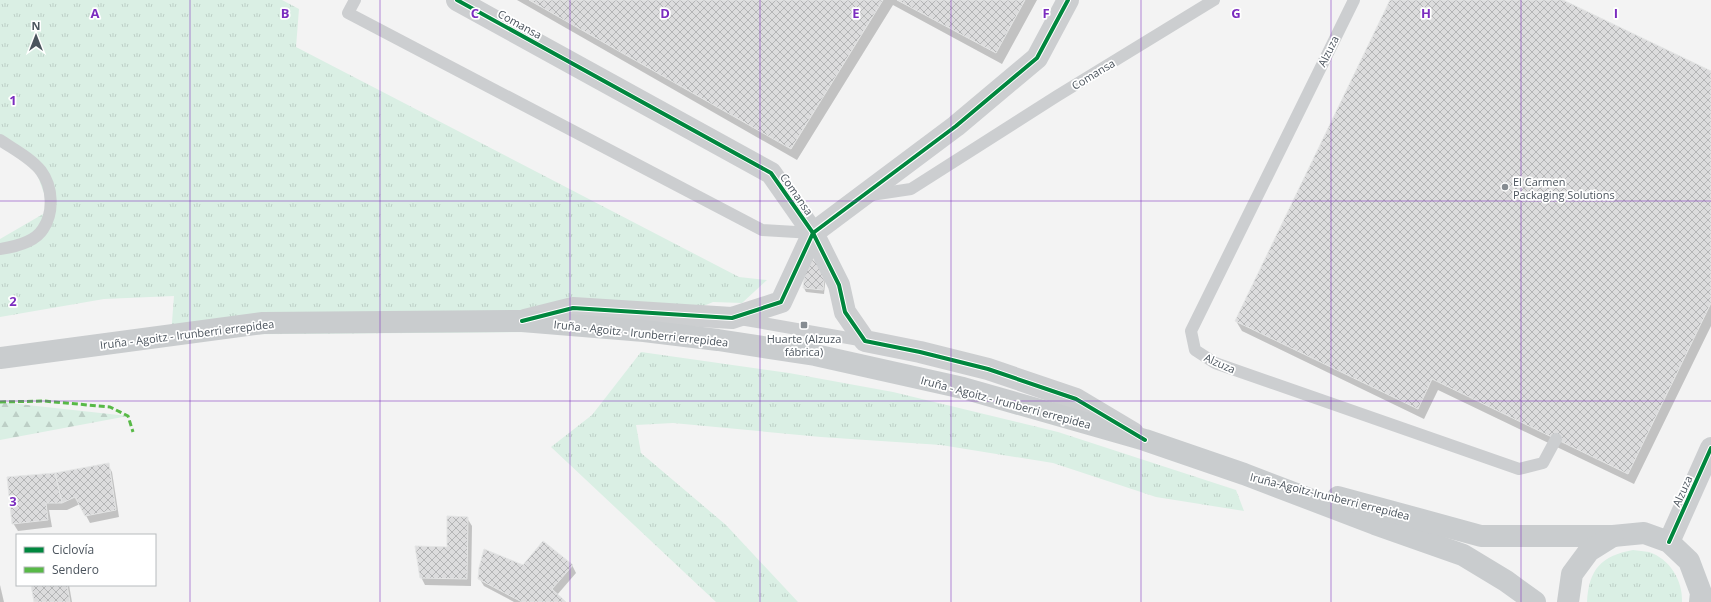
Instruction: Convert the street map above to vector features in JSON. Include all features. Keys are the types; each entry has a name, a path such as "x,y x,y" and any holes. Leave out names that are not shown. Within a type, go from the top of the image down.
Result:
{"main road":[{"name":"Iruña - Agoitz - Irunberri errepidea","path":"0,358 263,323 522,321 659,333 718,340 815,355 963,388 1145,440 1244,474"},
{"name":"Iruña-Agoitz-Irunberri errepidea","path":"1244,474 1381,508 1481,536 1613,536 1644,533 1669,542"},
{"name":"Iruña-Agoitz-Irunberri errepidea","path":"1244,474 1375,524 1463,555 1506,581 1535,602"},
{"path":"1568,602 1572,574 1589,551 1613,536"},
{"path":"1669,542 1689,561 1701,593 1700,602"},
{"path":"1692,570 1711,584"}],"street":[{"name":"Comansa","path":"457,0 772,173 813,233 956,126 1037,58 1068,0"},
{"path":"522,321 573,308 732,318 781,302 813,233"},
{"path":"813,233 839,285 845,312 865,341 920,352 988,369 1076,399 1145,440"},
{"name":"Alzuza","path":"1669,542 1711,448"}],"lane":[{"name":"Comansa","path":"355,0 348,13 762,230 813,233"},
{"name":"Comansa","path":"864,196 911,189 1057,96 1214,0"},
{"name":"Alzuza","path":"1354,0 1191,331 1195,350 1215,363 1518,469 1543,463 1556,439"},
{"path":"0,140 33,163 42,172 50,191 50,210 43,230 31,240 12,247 0,249"},
{"path":"732,318 865,341"}],"green space":[{"path":"0,0 282,0 299,9 296,47 739,277 767,280 742,303 713,302 644,331 171,335 174,296 104,299 0,317 0,239 50,210 33,163 0,142"},
{"path":"641,352 789,373 893,392 1058,432 1236,490 1244,511 1156,497 1053,463 941,445 821,437 673,423 636,425 641,453 726,525 798,602 716,602 551,447 592,415"},
{"path":"0,402 128,416 0,440"},
{"path":"1633,550 1649,552 1656,555 1669,565 1678,579 1682,594 1682,602 1587,602 1591,581 1599,566 1605,560 1613,556"}],"building":[{"path":"529,0 883,0 791,149"},
{"path":"897,0 1025,0 996,53"},
{"name":"El Carmen Packaging Solutions","path":"1390,0 1563,0 1711,71 1711,303 1628,474 1432,379 1418,409 1235,321"},
{"path":"806,259 826,261 823,290 803,288"},
{"path":"109,463 116,510 85,516 75,497 62,503 55,473"},
{"path":"55,473 62,503 46,503 48,520 12,524 7,477"},
{"path":"447,516 468,517 467,579 420,578 415,546 447,547"},
{"path":"543,541 573,565 552,589 566,602 522,602 478,579 484,549 523,565"},
{"path":"31,586 67,586 70,602 34,602"}],"marked path":[{"path":"0,402 44,401 110,407 128,416 133,432"}],"cycle path":[{"path":"457,0 771,173 813,233 956,126 1037,58 1068,0"},
{"path":"522,321 573,308 732,318 781,302 813,233 839,285 845,312 865,341 920,352 988,369 1076,399 1145,440"},
{"path":"1669,542 1711,448"}],"place":[{"name":"El Carmen Packaging Solutions","path":"1505,187"},
{"name":"Huarte (Alzuza fábrica)","path":"804,325"}]}
